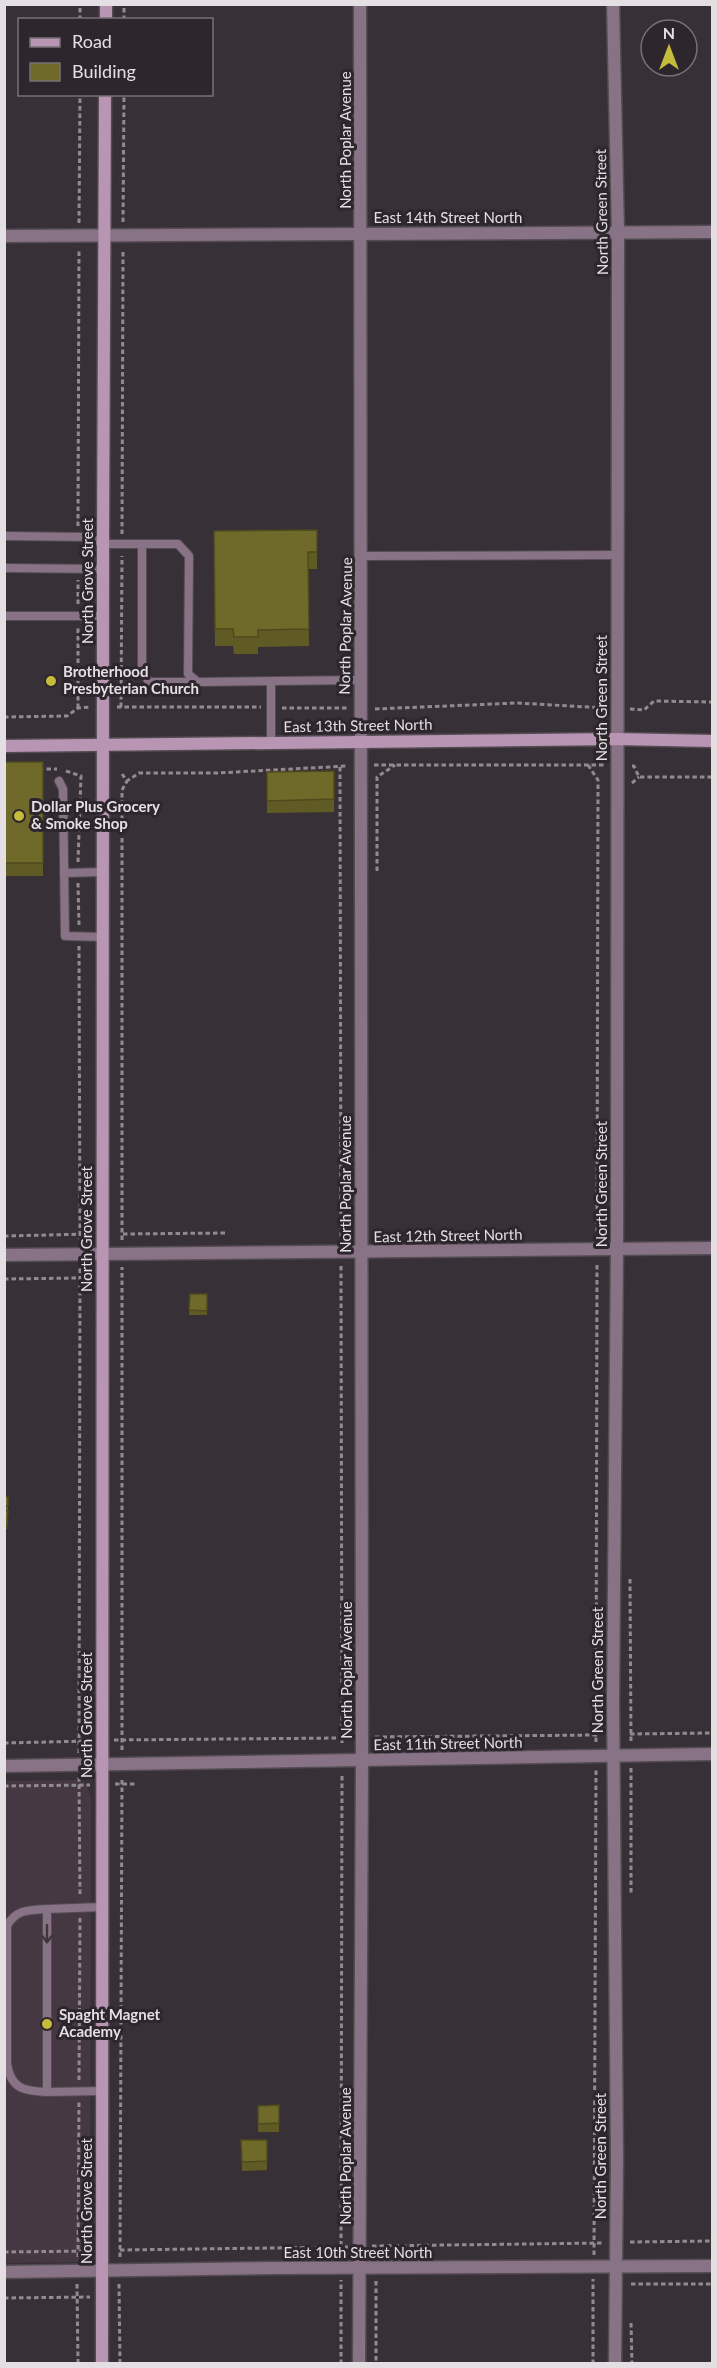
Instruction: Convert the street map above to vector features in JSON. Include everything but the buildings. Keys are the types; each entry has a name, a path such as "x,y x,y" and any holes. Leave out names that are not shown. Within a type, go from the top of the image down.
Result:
{"street":[{"name":"North Poplar Avenue","path":"359,2364 362,1760 360,4"},
{"name":"North Green Street","path":"613,4 618,232 617,1249 613,1756 615,2364"},
{"name":"North Grove Street","path":"102,2364 105,96"},
{"name":"East 14th Street North","path":"4,236 712,232"},
{"name":"East 13th Street North","path":"4,746 617,739 712,741"},
{"name":"East 12th Street North","path":"4,1255 712,1248"},
{"name":"East 11th Street North","path":"4,1766 712,1755"},
{"name":"East 10th Street North","path":"4,2272 712,2266"}],"lane":[{"path":"4,536 89,537 103,544 178,544 189,556 188,674 198,682"},
{"path":"142,544 142,670 149,682 360,680"},
{"path":"362,556 617,555"},
{"path":"4,568 103,568"},
{"path":"4,616 103,616"},
{"path":"270,742 271,681"},
{"path":"59,781 63,789 65,936 103,937"},
{"path":"64,873 103,872"},
{"path":"102,1907 27,1910 17,1913 7,1926 7,2064 13,2083 24,2090 46,2092 102,2091"},
{"path":"46,2092 47,1909"}],"path":[{"path":"78,537 80,96"},
{"path":"121,707 124,96"},
{"path":"78,568 78,708"},
{"path":"4,717 67,716 78,708 103,707 360,708 517,703 644,710 654,700 712,702"},
{"path":"120,2364 122,790 127,781 139,773 217,772 360,765 634,765 639,777 712,777"},
{"path":"588,765 598,780 593,2364"},
{"path":"340,767 341,2364"},
{"path":"38,769 60,769 81,776 78,873 80,1254 78,2364"},
{"path":"122,774 127,781"},
{"path":"4,1279 80,1278"},
{"path":"4,1786 137,1784"},
{"path":"4,2252 712,2241"},
{"path":"631,2284 712,2284"},
{"path":"4,2298 119,2296"}],"shaded area":[{"name":"Spaght Magnet Academy","path":"78,1780 85,1783 91,1797 90,2251 87,2258 81,2262 5,2263 4,1781"}],"place":[{"name":"Brotherhood Presbyterian Church","path":"51,681"},
{"name":"Dollar Plus Grocery & Smoke Shop","path":"19,816"},
{"name":"Spaght Magnet Academy","path":"47,2024"}]}
